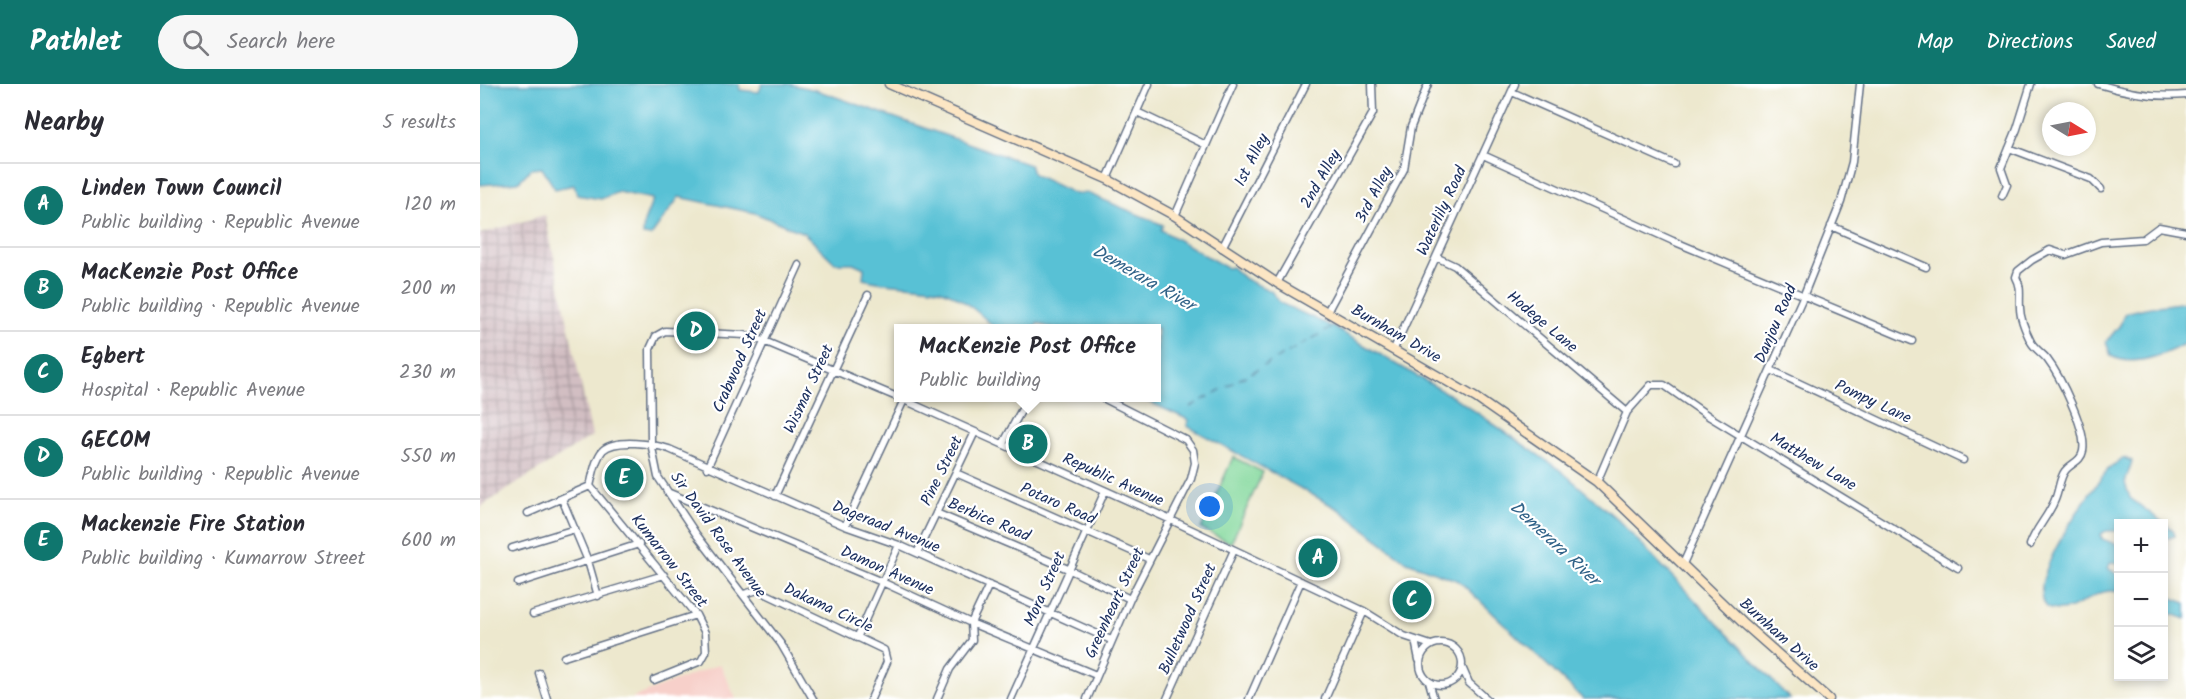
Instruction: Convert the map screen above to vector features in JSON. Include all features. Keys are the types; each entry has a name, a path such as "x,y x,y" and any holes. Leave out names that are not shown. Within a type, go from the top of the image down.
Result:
{"street":[{"name":"Burnham Drive","path":"889,84 1107,179 1175,216 1277,283 1394,349 1532,434 1596,482 1743,623 1829,699"},
{"path":"1107,179 1149,84"},
{"path":"1175,216 1233,84"},
{"name":"1st Alley","path":"1222,248 1306,84"},
{"name":"2nd Alley","path":"1277,283 1373,113 1372,84"},
{"name":"3rd Alley","path":"1327,312 1404,169 1412,127 1428,84"},
{"name":"Waterlily Road","path":"1394,349 1515,84"},
{"name":"Danjou Road","path":"1683,564 1803,297 1831,226 1850,173 1860,84"},
{"path":"2001,196 2007,185 2001,168 2031,84"},
{"path":"2098,84 2125,93 2156,97 2186,95"},
{"path":"1512,92 1674,164"},
{"path":"1137,112 1206,145"},
{"path":"2009,148 2091,180 2101,189"},
{"path":"1483,155 1803,297 1912,341"},
{"path":"1831,226 1926,267"},
{"path":"2030,545 2037,527 2053,506 2065,471 2079,460 2083,453 2083,438 2072,399 2062,388 2048,360 2032,345 2023,322 2019,309 2021,286 2016,277 2018,271 2050,250 2065,255 2101,242 2143,238 2159,227 2186,232"},
{"name":"Hodege Lane","path":"1436,257 1455,266 1627,412"},
{"name":"Crabwood Street","path":"707,468 799,265"},
{"name":"Wismar Street","path":"775,496 831,370 868,295"},
{"name":"Republic Avenue","path":"656,336 674,329 745,335 894,396"},
{"name":"Sir David Rose Avenue","path":"656,336 650,349 651,443 658,477 781,644 813,699"},
{"name":"Pompy Lane","path":"1771,370 1964,460"},
{"name":"Matthew Lane","path":"1627,412 1651,385 1664,385 1958,568"},
{"path":"845,526 903,402"},
{"name":"Republic Avenue","path":"908,402 1171,520 1364,611 1415,640 1431,645"},
{"path":"1003,444 1026,402"},
{"name":"Greenheart Street","path":"1087,699 1110,640 1191,479 1195,463 1193,450 1186,440 1111,402"},
{"path":"1596,482 1627,412"},
{"name":"Pine Street","path":"917,553 975,432"},
{"path":"528,513 590,486 596,464 603,450 614,445 651,443"},
{"name":"Dageraad Avenue","path":"651,443 669,448 707,468 845,526 899,545 1110,640"},
{"name":"Potaro Road","path":"956,473 1149,560"},
{"name":"Kumarrow Street","path":"590,486 696,615 707,643 706,652 701,661 654,680"},
{"name":"Mora Street","path":"1011,699 1105,491"},
{"name":"Damon Avenue","path":"667,492 882,582 970,624 1096,675"},
{"path":"562,499 588,561 598,596"},
{"name":"Berbice Road","path":"936,513 1130,598"},
{"path":"512,548 575,529"},
{"path":"518,583 639,544"},
{"path":"857,638 899,545"},
{"name":"Bulletwood Street","path":"1167,699 1234,550"},
{"path":"532,614 664,575"},
{"path":"1249,699 1300,581"},
{"path":"937,699 950,669 972,640 970,624 989,585"},
{"name":"Dakama Circle","path":"744,594 758,590 878,646 886,655 887,662 871,699"},
{"path":"1325,699 1364,611"},
{"path":"564,657 696,615"},
{"path":"1415,640 1420,667 1434,699 1462,667"},
{"path":"1420,667 1421,658 1431,645 1446,643 1453,646 1462,659 1462,667 1469,683 1487,699"},
{"path":"539,673 547,699"},
{"path":"1428,681 1469,683"}],"shaded area":[{"path":"545,215 592,436 480,507 480,234"},
{"path":"720,664 736,699 632,699 639,695"}],"green space":[{"path":"1233,457 1263,472 1231,543 1201,529"}],"water":[{"name":"Demerara River","path":"480,84 739,84 740,90 759,92 762,84 789,84 816,90 1030,165 1033,174 1075,194 1087,193 1163,225 1161,230 1227,268 1232,267 1245,279 1271,291 1280,303 1333,327 1460,401 1560,470 1617,519 1790,699 1583,699 1459,581 1407,562 1340,510 1187,426 1189,420 1149,402 1161,402 1161,324 990,324 970,306 948,292 863,279 864,268 853,263 835,263 804,233 755,213 679,197 651,236 643,235 644,222 653,199 618,192 601,199 577,195 574,185 555,189 542,168 531,169 518,182 480,185"},
{"path":"2186,302 2186,343 2160,355 2140,360 2130,361 2111,356 2106,342 2120,325 2124,314"},
{"path":"2124,458 2132,461 2125,483 2130,498 2158,519 2114,519 2114,531 2101,534 2102,539 2114,544 2114,562 2111,562 2108,568 2114,572 2114,592 2100,593 2068,609 2047,608 2042,596 2043,580 2050,560 2073,518 2112,466"},
{"path":"2168,526 2173,530 2175,536 2168,538"},
{"path":"2168,596 2186,603 2186,619 2168,612"}],"ferry route":[{"path":"1190,407 1333,327"}],"place":[{"name":"GECOM","path":"696,331"},
{"name":"MacKenzie Post Office","path":"1028,444"},
{"name":"Mackenzie Fire Station","path":"624,478"},
{"name":"Linden Town Council","path":"1318,558"},
{"name":"Egbert","path":"1412,600"}]}
